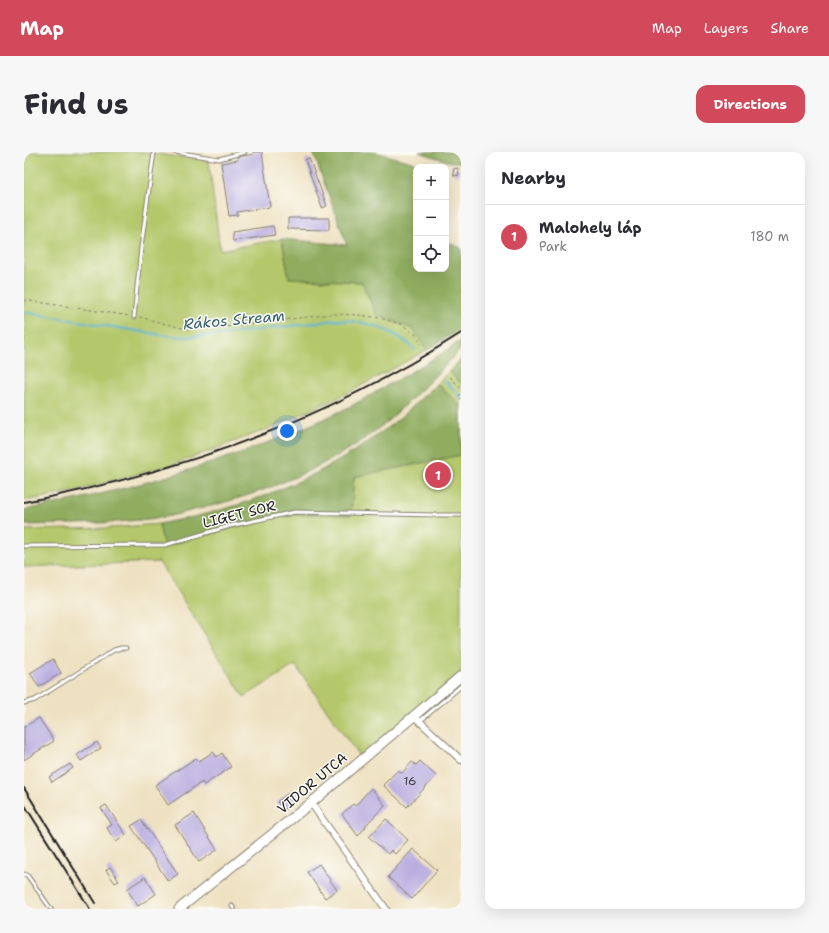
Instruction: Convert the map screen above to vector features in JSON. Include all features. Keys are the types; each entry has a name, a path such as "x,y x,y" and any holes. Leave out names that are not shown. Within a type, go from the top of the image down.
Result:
{"street":[{"name":"VIDOR UTCA","path":"179,909 417,719 461,676"},
{"path":"417,719 461,760"},
{"path":"311,803 386,909"}],"lane":[{"path":"134,316 141,248 154,152"},
{"path":"175,152 219,159 245,152"},
{"name":"LIGET SOR","path":"24,546 165,545 230,526 295,512 461,515"},
{"path":"24,703 35,700 114,650 126,648"},
{"path":"417,719 461,686"},
{"path":"24,874 27,875 51,909"}],"path":[{"path":"24,300 147,318 170,326 189,329 202,326 216,328 332,314 359,315 380,318 403,325 416,335 421,344"},
{"path":"450,377 461,388"},
{"path":"461,394 459,396 461,400"}],"green space":[{"path":"24,152 142,152 209,161 220,250 282,239 289,278 362,282 376,314 413,329 427,350 346,394 273,427 175,464 72,492 24,501"},
{"path":"313,152 375,152 419,164 413,164 413,272 449,272 449,242 461,248 461,328 427,350 413,329 376,314 362,282 289,278 282,239 347,245"},
{"path":"419,152 461,152 461,162 450,162"},
{"path":"461,341 461,349 417,394 390,419 368,436 321,465 269,488 216,505 165,517 107,523 24,525 24,510 66,502 150,481 232,456 272,441 361,401 425,364"},
{"path":"461,359 461,384 449,371"},
{"path":"449,371 461,384 461,406 437,384"},
{"path":"437,384 461,406 461,455 354,477 351,515 314,514 270,517 164,547 159,524 206,514 261,497 284,488 329,466 372,439 404,415"},
{"path":"461,408 461,675 459,674 359,756 295,665 244,697 159,562 24,567 24,530 110,528 159,524 164,546 270,517 314,514 351,515 353,477 416,464"}],"building":[{"path":"253,152 262,152 270,207 237,212 238,215 229,216 221,163 238,160 237,157 254,154"},
{"path":"309,158 327,206 322,208 305,160"},
{"path":"458,168 459,175 454,176 453,169"},
{"path":"288,218 329,218 329,230 288,229"},
{"path":"273,226 275,235 233,241 232,232"},
{"path":"53,659 61,673 39,687 30,673"},
{"path":"39,718 54,741 24,760 24,727"},
{"path":"97,742 101,748 81,761 77,755"},
{"path":"213,752 217,757 222,753 231,767 204,785 202,782 168,805 155,785 196,758 199,761"},
{"path":"420,761 436,776 407,807 383,785 398,770 402,773 412,762 416,765"},
{"path":"70,764 73,768 52,782 49,777"},
{"path":"371,788 385,805 365,826 366,827 358,836 342,814 353,804 355,806"},
{"path":"292,790 299,798 284,810 277,802"},
{"path":"106,805 126,835 116,842 107,828 112,825 101,808"},
{"path":"194,813 217,850 199,862 175,825"},
{"path":"386,819 408,840 395,854 391,850 388,854 369,837"},
{"path":"141,820 178,874 168,881 131,826"},
{"path":"413,849 437,870 412,899 388,877"},
{"path":"319,864 337,890 325,898 307,872"},
{"path":"110,867 119,881 115,883 106,870"},
{"path":"145,877 156,894 138,906 127,889"}],"waterway":[{"name":"Rákos Stream","path":"24,312 161,335 186,337 220,335 336,320 358,322 389,331 407,342 415,350"},
{"name":"Rákos Stream","path":"445,381 461,397"}],"railway":[{"path":"24,502 82,490 139,475 251,439 305,417 358,392 410,364 461,333"},
{"path":"24,788 95,903"},
{"path":"24,804 90,909"}],"place":[{"name":"Malohely láp","path":"438,475"}]}
